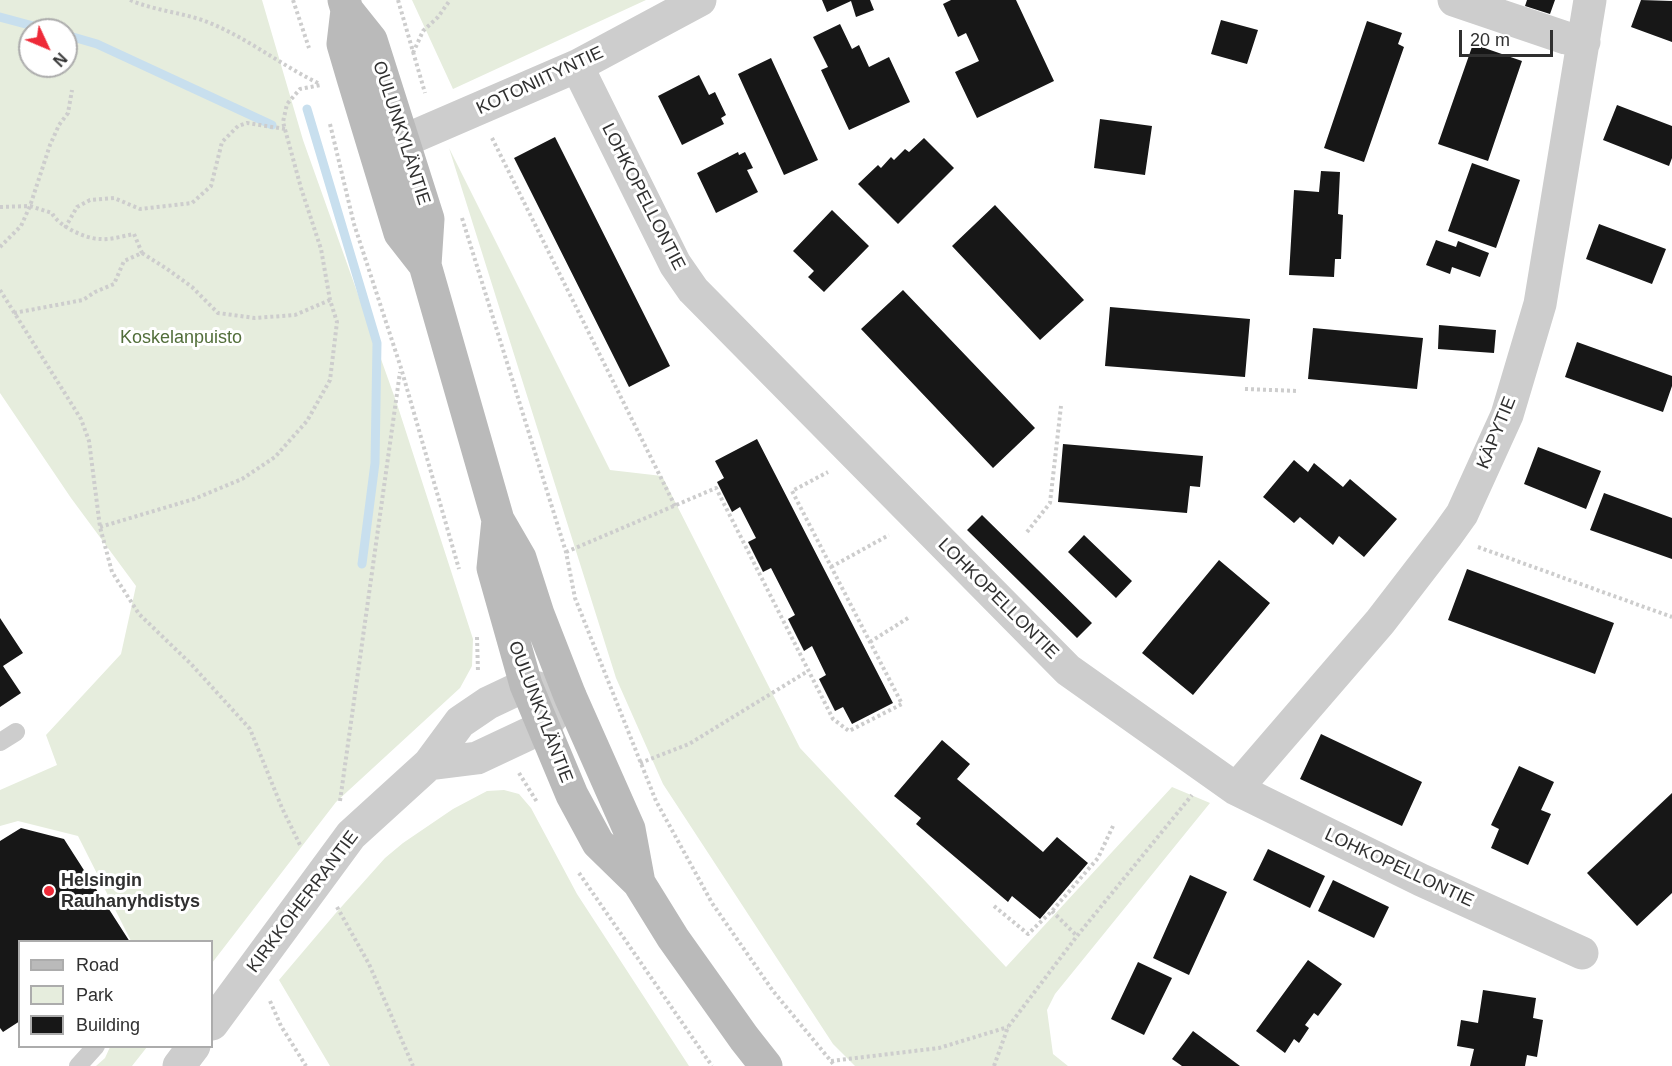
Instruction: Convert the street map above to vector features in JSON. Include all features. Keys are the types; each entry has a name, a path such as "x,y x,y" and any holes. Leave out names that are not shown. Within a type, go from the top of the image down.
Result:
{"main road":[{"name":"OULUNKYLÄNTIE","path":"346,5 343,44 390,147 400,233 425,265 498,520 520,558 538,614 570,696 629,829 639,883"},
{"name":"OULUNKYLÄNTIE","path":"498,520 493,568 526,685 572,795 598,843 639,883 673,938 766,1066"}],"street":[{"name":"KOTONIITYNTIE","path":"390,147 577,66 700,0"},
{"path":"1454,0 1584,42"},
{"name":"KÄPYTIE","path":"1224,781 1380,622 1462,514 1507,415 1540,304 1590,0"},
{"name":"LOHKOPELLONTIE","path":"577,66 675,264 693,290 1068,670 1224,781 1421,880 1581,953"},
{"path":"429,764 477,758 543,728 570,696 526,685"},
{"name":"KIRKKOHERRANTIE","path":"213,1023 351,835 429,764 460,722 488,703 526,685"},
{"path":"179,1066 193,1048"}],"lane":[{"path":"0,742 16,732"},
{"path":"78,1066 95,1048"}],"path":[{"path":"130,0 140,5 202,20 254,46 321,85"},
{"path":"293,0 310,53"},
{"path":"398,0 427,99"},
{"path":"414,53 423,31 438,17 450,0"},
{"path":"317,74 324,96"},
{"path":"100,527 194,499 242,479 275,457 307,421 330,380 337,322 330,300 321,249 283,122 287,104 300,89 321,85"},
{"path":"0,247 21,226 50,145 68,112 72,90"},
{"path":"329,119 354,224 401,368 460,574"},
{"path":"65,228 77,207 90,200 114,198 140,208 192,203 212,186 222,142 238,126 247,123 285,129"},
{"path":"486,128 675,506"},
{"path":"0,207 30,206 52,213 54,219 65,228 99,240 134,234 142,253 192,288 218,313 255,318 296,315 330,300"},
{"path":"459,209 566,552 575,598 656,801 712,903 773,991 835,1066"},
{"path":"14,313 83,300 114,284 124,261 142,253"},
{"path":"0,290 81,419 89,441 100,527 112,572 139,614 191,664 250,729 282,808 303,850"},
{"path":"351,835 339,810 401,368"},
{"path":"1245,389 1299,391"},
{"path":"1027,532 1050,503 1061,406"},
{"path":"566,552 716,488 833,719 849,731 902,704 792,491 830,471"},
{"path":"831,567 891,535"},
{"path":"1447,535 1672,617"},
{"path":"870,642 908,618"},
{"path":"477,632 478,676"},
{"path":"641,763 689,744 808,671"},
{"path":"517,770 542,809"},
{"path":"993,1066 1008,1027 1077,936 1224,781"},
{"path":"994,906 1028,934 1052,911 1098,858 1113,826"},
{"path":"577,870 712,1066"},
{"path":"335,903 369,963 413,1066"},
{"path":"1052,911 1077,936"},
{"path":"247,977 264,990 281,1026 306,1066"},
{"path":"830,1061 939,1048 1008,1027"}],"green space":[{"name":"Koskelanpuisto","path":"0,0 262,0 303,140 397,404 473,639 472,666 460,688 336,802 213,962 213,940 130,940 78,836 18,821 0,826 0,790 57,765 46,735 121,654 136,586 71,498 0,393"},
{"path":"412,0 646,0 453,89"},
{"path":"449,148 610,470 662,476 800,748 1006,967 1172,787 1210,803 1055,994 1047,1010 1053,1054 1068,1066 855,1066 833,1044 663,784 616,678"},
{"path":"504,790 519,794 531,808 577,894 689,1066 330,1066 279,980 385,858 453,809 487,791"},
{"path":"109,1048 146,1048 132,1066 96,1066 105,1058"}],"building":[{"path":"822,0 870,0 874,10 856,17 851,1 827,12"},
{"path":"951,0 1016,0 1054,81 977,118 955,72 979,61 966,33 958,37 943,4"},
{"path":"1527,0 1555,0 1550,14 1525,6"},
{"path":"1641,0 1672,1 1672,42 1631,27"},
{"path":"1221,20 1258,30 1247,64 1211,54"},
{"path":"1367,21 1402,33 1398,44 1404,47 1364,162 1324,148"},
{"path":"840,24 852,49 859,45 869,67 889,57 910,102 849,130 821,70 828,67 813,37"},
{"path":"1473,44 1522,61 1488,161 1438,144"},
{"path":"771,58 818,160 784,175 738,74"},
{"path":"699,75 709,95 715,92 726,115 721,118 724,124 682,145 658,96"},
{"path":"1617,105 1672,126 1672,158 1669,166 1603,140"},
{"path":"1100,119 1152,126 1145,175 1094,168"},
{"path":"555,137 670,366 629,387 514,158"},
{"path":"924,138 954,168 898,224 858,184 878,165 881,168 891,157 894,160 905,149 909,152"},
{"path":"738,152 739,155 745,152 753,168 747,170 758,192 716,213 697,173"},
{"path":"1472,163 1520,180 1496,248 1448,231"},
{"path":"1321,171 1340,172 1338,214 1343,215 1341,259 1335,259 1334,277 1289,275 1294,190 1319,192"},
{"path":"995,205 1084,300 1040,340 952,246"},
{"path":"832,210 869,246 824,292 808,277 814,271 793,251"},
{"path":"1599,224 1666,249 1652,284 1586,259"},
{"path":"1436,240 1456,247 1458,241 1489,253 1480,277 1452,267 1450,274 1426,265"},
{"path":"903,290 1035,428 993,468 861,329"},
{"path":"1110,307 1250,319 1245,377 1105,366"},
{"path":"1439,325 1496,330 1494,353 1438,349"},
{"path":"1313,328 1423,338 1417,389 1308,379"},
{"path":"1577,342 1672,376 1672,386 1663,412 1565,377"},
{"path":"757,439 893,703 852,724 843,707 835,711 819,679 826,675 812,646 804,651 788,619 795,615 771,568 763,572 748,542 756,538 740,507 732,512 717,482 724,478 715,461"},
{"path":"1063,444 1203,456 1200,487 1190,486 1187,513 1058,502"},
{"path":"1538,447 1601,471 1586,509 1524,484"},
{"path":"1294,460 1308,472 1314,463 1343,487 1350,479 1397,519 1364,557 1339,536 1333,545 1300,517 1294,523 1263,497"},
{"path":"1604,493 1672,518 1672,559 1590,530"},
{"path":"982,515 1092,623 1077,638 967,530"},
{"path":"1084,535 1132,581 1116,598 1068,552"},
{"path":"1219,560 1270,603 1193,695 1142,653"},
{"path":"1467,569 1614,623 1595,674 1448,620"},
{"path":"0,618 23,653 3,666 21,693 0,707"},
{"path":"1321,734 1422,782 1402,826 1300,779"},
{"path":"942,740 970,764 957,779 1043,852 1057,837 1088,863 1040,919 1012,896 1008,902 916,824 921,818 894,796"},
{"path":"1519,766 1554,782 1541,810 1551,814 1528,865 1491,848 1499,829 1491,825"},
{"path":"1672,793 1672,893 1637,926 1587,873"},
{"name":"Helsingin Rauhanyhdistys","path":"21,828 64,839 129,940 18,940 18,1022 3,1032 0,1028 0,841"},
{"path":"1268,849 1325,876 1310,908 1253,880"},
{"path":"1190,875 1227,892 1189,975 1153,958"},
{"path":"1333,880 1389,907 1374,938 1318,911"},
{"path":"1308,960 1342,984 1318,1016 1314,1013 1305,1025 1309,1028 1299,1043 1294,1039 1285,1053 1256,1031"},
{"path":"1138,962 1172,978 1144,1035 1111,1019"},
{"path":"1483,990 1536,998 1533,1018 1543,1020 1537,1057 1527,1055 1525,1066 1470,1066 1474,1049 1457,1046 1461,1020 1478,1023"},
{"path":"1193,1031 1240,1066 1182,1066 1172,1059"}],"waterway":[{"path":"0,17 18,22"},
{"path":"78,38 97,44 272,125"},
{"path":"307,109 377,343 375,463 362,564"}],"place":[{"name":"Helsingin Rauhanyhdistys","path":"49,891"}]}
